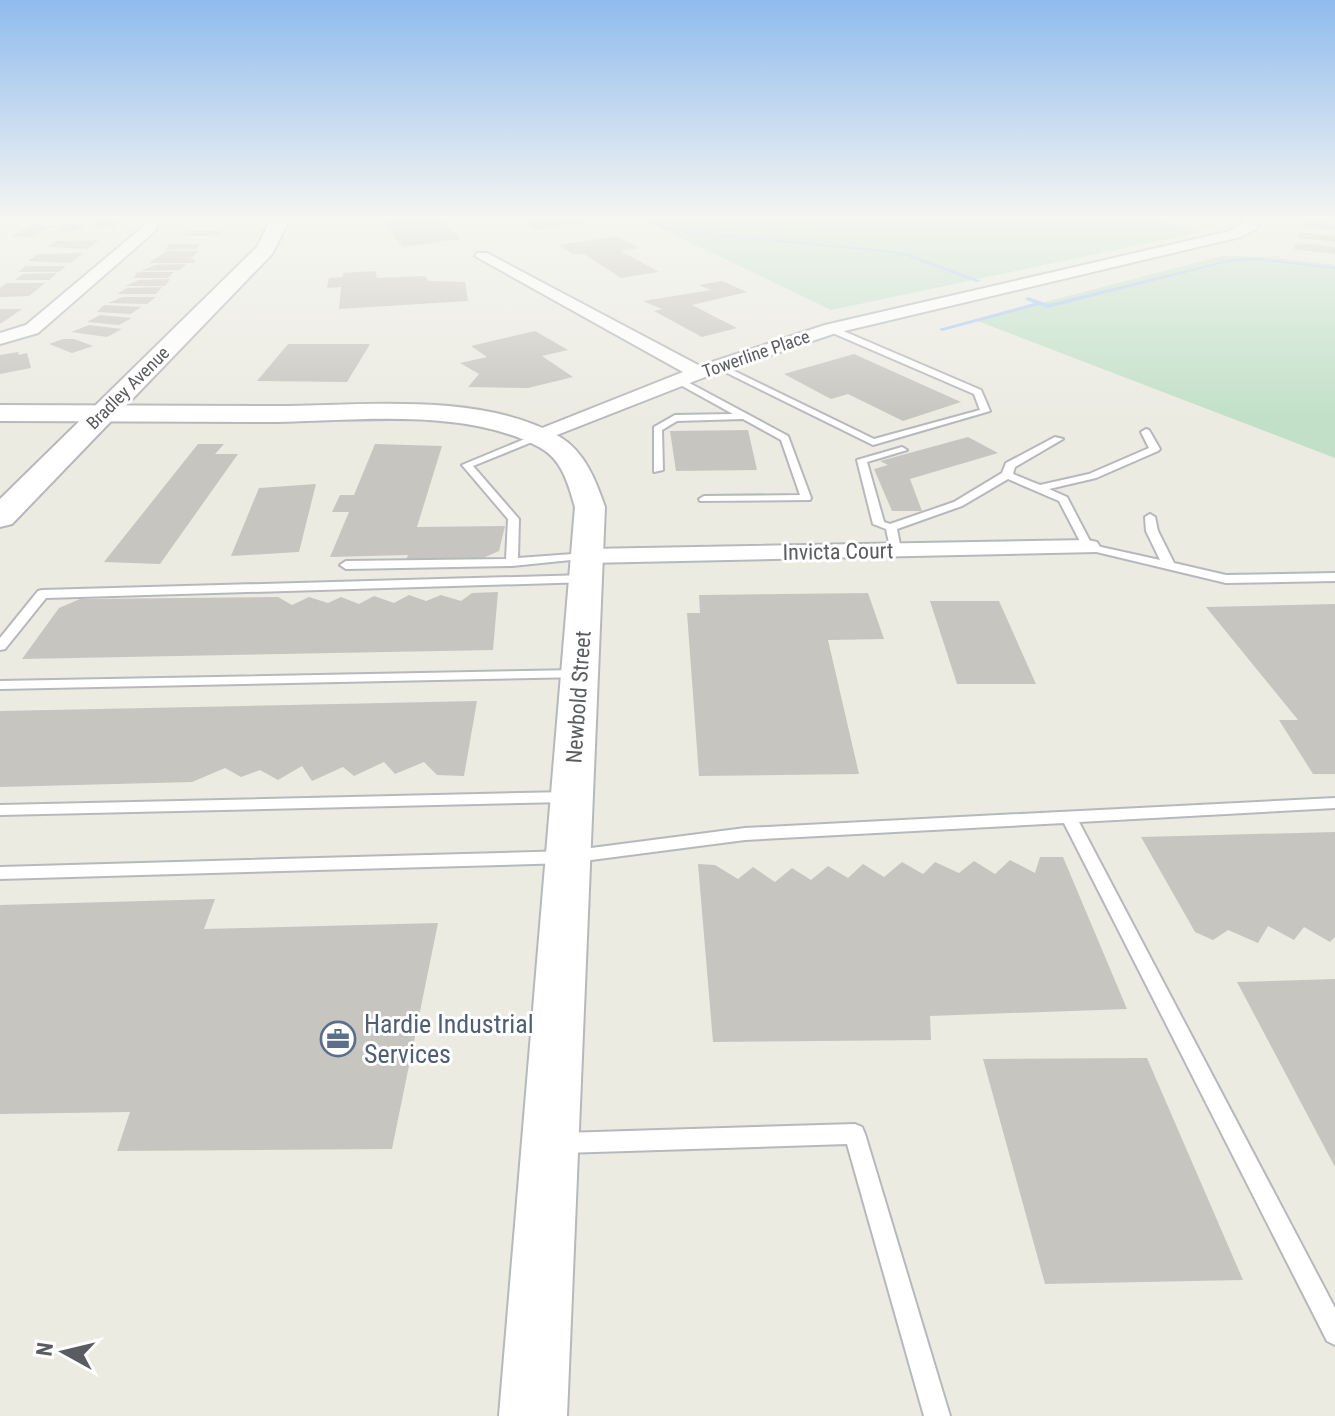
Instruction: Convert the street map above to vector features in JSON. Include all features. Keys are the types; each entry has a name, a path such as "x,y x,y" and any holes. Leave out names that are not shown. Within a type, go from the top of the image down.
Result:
{"main road":[{"name":"Bradley Avenue","path":"0,517 230,285"}],"street":[{"path":"0,339 32,329 83,285"},
{"path":"535,285 699,374"},
{"name":"Towerline Place","path":"539,436 699,374 831,329 1018,285"},
{"name":"Newbold Street","path":"0,413 448,417 510,426 539,436 565,453 579,472 590,507 533,1416"},
{"name":"Invicta Court","path":"586,568 893,539 1088,547"}],"lane":[{"path":"699,374 873,442 985,411 978,392 831,329"},
{"path":"699,374 745,416 785,438 806,498 704,499"},
{"path":"658,470 657,429 675,418 745,416"},
{"path":"1037,489 1092,476 1155,449 1146,432"},
{"path":"512,562 514,519 467,465 539,436"},
{"path":"902,450 862,460 879,524 893,539 1007,475 1010,465 1058,439"},
{"path":"1007,475 1063,499 1088,547 1226,579 1335,577"},
{"path":"1150,517 1152,531 1169,566"},
{"path":"346,565 512,562 586,568"},
{"path":"0,646 42,594 586,568"},
{"path":"0,685 580,674"},
{"path":"0,810 572,797"},
{"path":"0,873 568,857 745,834 1335,803"},
{"path":"1069,817 1335,1333"},
{"path":"550,1143 855,1134 937,1416"}],"green space":[{"path":"779,285 949,285 831,310"},
{"path":"1110,285 1335,285 1335,458 975,320"}],"building":[{"path":"4,285 42,285 29,296 0,297 0,288"},
{"path":"328,285 465,285 468,301 339,309 341,287 327,288"},
{"path":"699,285 731,285 747,292 692,305 737,328 702,337 654,311 662,309 643,301 711,290"},
{"path":"162,287 156,294 117,294 127,288"},
{"path":"123,297 156,297 147,304 108,303"},
{"path":"104,305 141,307 131,314 97,312"},
{"path":"0,309 22,309 0,324"},
{"path":"100,315 132,318 119,325 87,322"},
{"path":"89,325 122,329 107,337 71,332"},
{"path":"535,331 568,350 542,356 573,377 528,388 468,387 479,374 460,363 487,357 471,346"},
{"path":"74,339 93,346 72,353 49,344"},
{"path":"288,344 370,344 347,382 257,381"},
{"path":"18,352 19,355 27,353 31,368 0,374 0,355"},
{"path":"854,354 961,402 903,421 848,394 831,399 784,374"},
{"path":"748,430 757,470 676,471 670,431"},
{"path":"968,437 998,453 910,479 922,511 892,511 874,469 888,465 880,461"},
{"path":"198,444 224,444 215,454 238,454 160,564 104,562"},
{"path":"375,444 442,446 417,527 505,526 499,551 483,558 406,560 408,555 330,557 349,512 332,512 340,495 354,495"},
{"path":"316,484 299,552 231,556 259,488"},
{"path":"498,592 493,650 22,659 59,608 80,599 278,597 292,605 309,597 328,603 341,597 359,604 374,596 394,603 409,595 426,601 441,595 461,601 472,593"},
{"path":"868,593 884,639 828,640 859,774 699,776 687,613 700,613 699,595"},
{"path":"930,601 999,601 1036,684 957,684"},
{"path":"1335,604 1335,774 1313,774 1279,720 1298,720 1206,607"},
{"path":"477,701 464,776 437,775 424,762 395,774 384,762 354,776 343,767 312,781 302,766 278,780 260,770 241,777 225,768 192,782 0,787 0,711"},
{"path":"1335,832 1335,937 1330,942 1304,927 1294,940 1268,926 1258,943 1228,930 1213,940 1195,932 1141,837"},
{"path":"1040,857 1063,857 1127,1009 930,1016 931,1040 713,1042 698,864 715,865 738,879 753,867 775,882 792,868 811,880 828,866 848,878 863,864 884,877 902,862 923,874 935,862 959,873 974,861 995,874 1010,860 1035,873"},
{"path":"215,899 204,929 438,923 392,1149 117,1151 130,1112 0,1114 0,905"},
{"path":"1335,979 1335,1167 1237,982"},
{"path":"1147,1058 1243,1280 1045,1284 983,1059"}],"waterway":[{"path":"1040,303 1048,306 1132,285"},
{"path":"1028,299 1040,303"},
{"path":"942,329 1040,303"}],"place":[{"name":"Hardie Industrial Services","path":"338,1039"}]}
